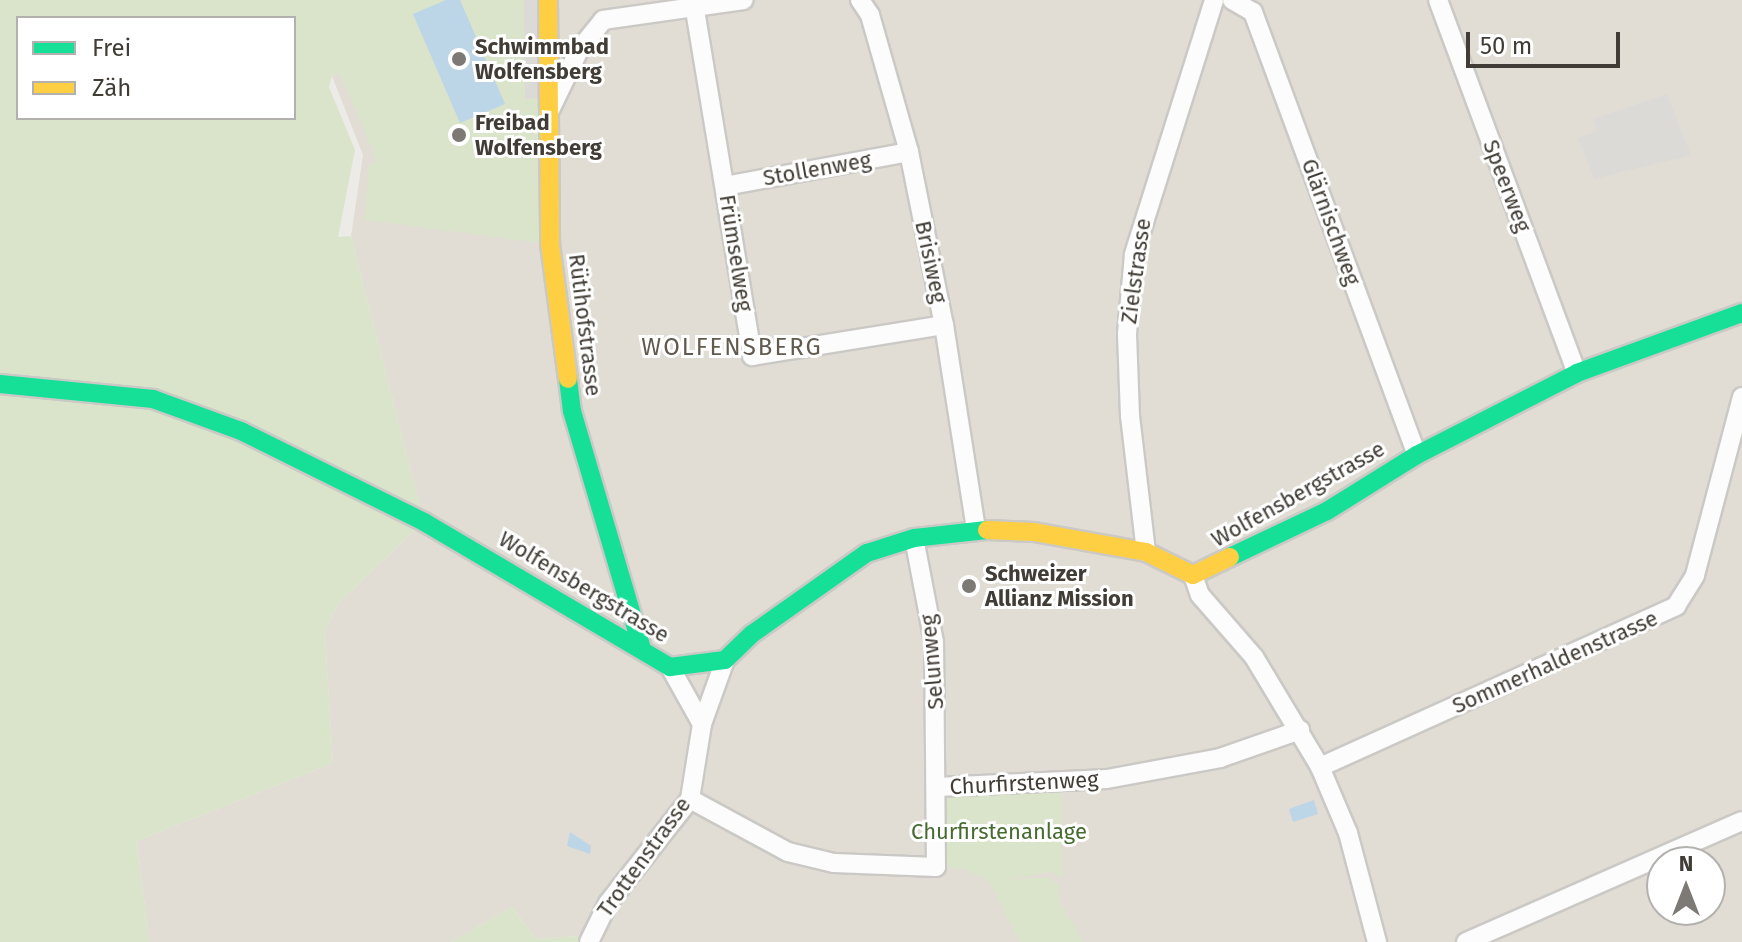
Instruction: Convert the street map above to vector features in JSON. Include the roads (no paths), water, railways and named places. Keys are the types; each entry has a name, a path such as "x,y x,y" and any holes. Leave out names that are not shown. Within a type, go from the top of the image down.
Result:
{"street":[{"name":"Rütihofstrasse","path":"548,0 550,244 572,411 641,646"},
{"path":"551,108 579,50 603,20 694,4 744,0"},
{"name":"Brisiweg","path":"860,0 870,15 909,152 944,325 976,530"},
{"name":"Zielstrasse","path":"1146,552 1130,416 1127,334 1134,254 1148,195 1214,0"},
{"name":"Glärnischweg","path":"1232,0 1253,12 1417,455"},
{"name":"Speerweg","path":"1438,0 1577,373"},
{"name":"Frümselweg","path":"694,4 752,356 944,325"},
{"name":"Stollenweg","path":"725,186 909,152"},
{"name":"Wolfensbergstrasse","path":"1193,575 1327,511 1417,455 1577,373 1742,313"},
{"name":"Wolfensbergstrasse","path":"0,384 153,399 241,431 424,522 641,646 670,667 725,660"},
{"name":"Sommerhaldenstrasse","path":"1320,767 1676,606 1695,575 1742,397"},
{"path":"725,660 763,625 838,570 867,553 914,538 976,530 1034,532 1146,552 1193,575 1200,595 1254,657 1300,730 1320,767 1348,833 1377,942"},
{"name":"Selunweg","path":"914,538 934,642 937,787"},
{"name":"Trottenstrasse","path":"589,942 608,903 690,799 702,724 725,660"},
{"path":"670,667 702,724"},
{"name":"Churfirstenweg","path":"690,799 788,852 834,863 936,867 937,787 1107,779 1220,758 1300,730"},
{"path":"1466,942 1742,821"}],"water":[{"name":"Schwimmbad Wolfensberg","path":"446,0 460,0 505,104 460,123 413,14"},
{"path":"1314,800 1318,814 1293,822 1289,809"},
{"path":"570,832 591,846 590,854 567,846"}],"place":[{"name":"Schwimmbad Wolfensberg","path":"459,59"},
{"name":"Freibad Wolfensberg","path":"459,135"},
{"name":"Schweizer Allianz Mission","path":"969,586"}],"district":[{"name":"WOLFENSBERG","path":"732,348"}],"park label":[{"name":"Churfirstenanlage","path":"999,832"}]}
